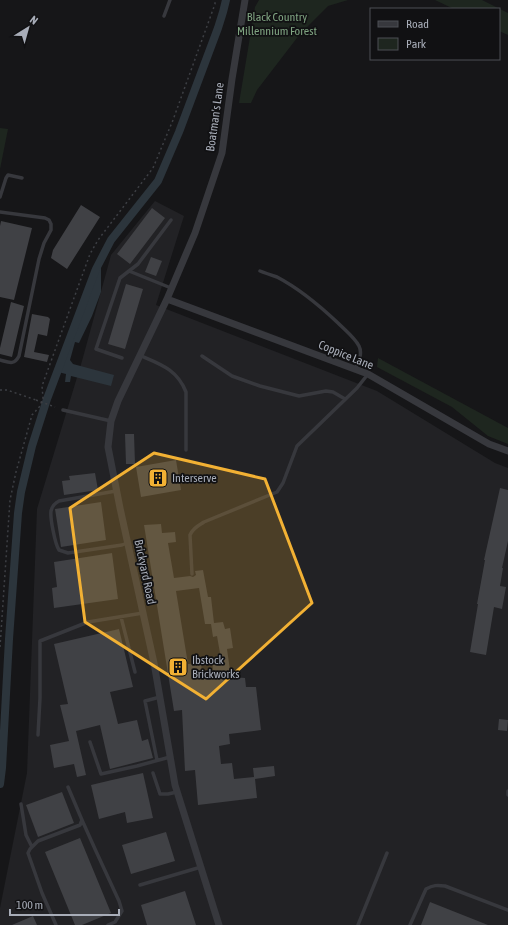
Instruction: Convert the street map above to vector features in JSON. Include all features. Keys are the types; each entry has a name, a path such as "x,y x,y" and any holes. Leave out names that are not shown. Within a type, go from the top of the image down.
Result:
{"street":[{"name":"Boatman's Lane","path":"195,233 222,153 245,0"},
{"name":"Brickyard Road","path":"195,233 167,299 118,400 111,421 108,447 116,491 154,663 175,785 219,925"},
{"name":"Coppice Lane","path":"167,299 368,374 489,444 508,451"}],"lane":[{"path":"164,16 170,0"},
{"path":"0,198 8,175 22,178"},
{"path":"0,212 45,218 49,220 51,224 51,230 38,259 19,356 15,362 12,363 0,360"},
{"path":"122,358 96,348 120,278 138,264 171,220"},
{"path":"129,271 171,288"},
{"path":"260,271 297,289 326,312 345,330 359,347 360,353 355,369"},
{"path":"140,355 163,365 175,374 183,385 186,392 186,450"},
{"path":"202,356 232,376 260,386 299,396 326,391 333,392 345,399"},
{"path":"192,574 191,531 204,522 277,492 283,483 297,446 357,388 368,374"},
{"path":"63,410 111,421"},
{"path":"116,491 59,501 56,503 51,515 56,543 59,550 68,553 128,543"},
{"path":"38,735 40,698 40,641 88,622 143,613"},
{"path":"121,617 135,672"},
{"path":"157,760 144,701 160,697"},
{"path":"90,742 101,774 170,757"},
{"path":"153,773 160,794 178,792"},
{"path":"68,787 119,901 122,911 115,922 108,925"},
{"path":"21,804 26,835 32,847"},
{"path":"56,925 42,893 28,853 38,841 80,825 82,820"},
{"path":"358,925 386,853"},
{"path":"140,885 201,867"},
{"path":"410,925 426,889 431,886 445,886 508,910"}],"path":[{"path":"0,647 10,500 16,472 32,415 40,406 43,398 42,386 90,254 98,240 153,168 173,120 215,4 215,0"},
{"path":"0,390 7,390 55,407"}],"highlighted area":[{"path":"154,453 265,479 312,603 206,699 85,622 70,508"}],"shaded area":[{"path":"155,201 184,216 156,305 377,391 495,463 508,468 508,925 0,925 0,908 27,773 37,509 82,361 111,255"},
{"path":"101,257 101,292 92,316 79,343 75,342 70,360 73,364 114,375 111,386 71,376 70,382 65,382 66,374 58,372"}],"green space":[{"name":"Black Country Millennium Forest","path":"259,0 348,0 328,6 300,34 257,90 251,103 239,103 255,7"},
{"path":"435,0 482,0 498,8 452,8"},
{"path":"500,9 508,13 508,35 500,31"},
{"path":"0,128 8,129 0,169"},
{"path":"378,358 508,428 508,444 488,436 452,407 377,367"}],"building":[{"path":"81,205 100,217 67,269 51,258 53,250"},
{"path":"152,208 165,218 130,264 117,254"},
{"path":"1,221 32,228 14,300 0,297"},
{"path":"151,257 162,261 156,276 145,272"},
{"path":"126,284 143,289 125,349 108,344"},
{"path":"11,302 24,306 12,357 0,354 0,348"},
{"path":"32,314 48,317 50,319 47,336 38,334 34,352 49,355 47,362 24,357"},
{"path":"125,434 134,434 135,464 126,464"},
{"name":"Interserve","path":"176,460 181,490 141,497 136,467"},
{"path":"95,473 98,490 64,495 62,481 70,480 69,476"},
{"path":"500,488 508,490 508,541 500,586 506,587 502,609 494,607 486,655 470,652 484,560"},
{"path":"101,502 106,540 61,547 55,509"},
{"name":"Ibstock Brickworks","path":"161,524 162,533 175,532 176,542 168,543 174,578 193,577 196,575 195,571 203,570 208,597 211,597 214,623 223,622 225,629 230,628 233,648 227,649 231,677 245,678 246,687 256,687 261,730 229,734 230,744 219,746 221,764 232,763 234,779 254,777 253,768 274,766 275,776 255,779 257,798 198,805 195,770 185,771 182,710 174,711 144,525","holes":["199,588 205,624 211,624 213,637 217,636 221,659 212,660 213,670 202,672 201,663 188,664 176,591"]},
{"path":"112,553 118,599 54,608 52,588 57,587 54,562"},
{"path":"119,629 133,687 110,692 118,724 137,720 142,741 148,739 153,758 110,769 100,725 76,731 86,775 77,777 74,764 54,768 50,745 69,741 60,705 68,704 54,644"},
{"path":"499,719 508,720 507,731 498,730"},
{"path":"143,773 153,818 127,823 125,812 99,819 91,785"},
{"path":"62,792 74,823 38,837 26,805"},
{"path":"166,832 175,861 131,874 122,845"},
{"path":"80,838 111,913 82,925 75,925 45,852"},
{"path":"185,891 196,925 147,925 141,905"},
{"path":"430,902 488,925 421,925"},
{"path":"33,916 37,925 12,925"}],"waterway":[{"path":"0,784 18,513 21,492 32,446 47,399 96,269 111,240 158,181 179,132 218,28 226,0"}],"place":[{"name":"Interserve","path":"158,478"},
{"name":"Ibstock Brickworks","path":"178,667"}]}
